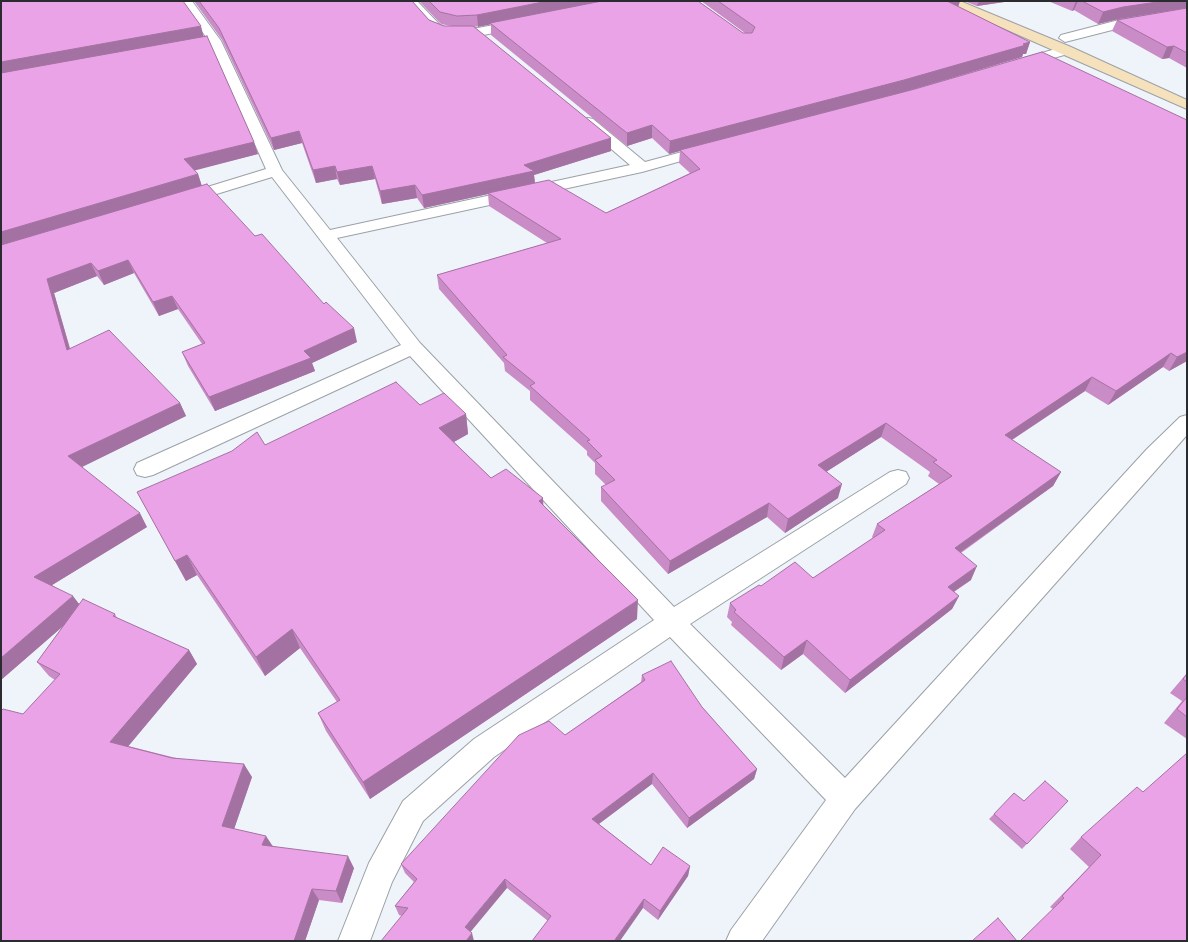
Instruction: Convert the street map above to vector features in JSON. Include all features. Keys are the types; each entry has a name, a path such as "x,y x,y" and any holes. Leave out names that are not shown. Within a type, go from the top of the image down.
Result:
{"main road":[{"path":"950,1 1187,92"},
{"path":"975,1 1187,105"}],"street":[{"path":"186,1 215,41 275,172 413,347 672,622 846,799"},
{"path":"411,1 436,28 445,32 478,32 532,21"},
{"path":"1005,68 1119,24 1187,13"},
{"path":"478,32 490,42"},
{"path":"200,44 215,41"},
{"path":"576,112 642,167"},
{"path":"325,236 642,167 725,145"},
{"path":"168,204 275,172"},
{"path":"145,469 413,347"},
{"path":"742,941 846,799 1155,455 1187,422"},
{"path":"354,941 380,874 414,811 484,748 672,622 898,478"}],"building":[{"path":"1,1 183,1 201,26 1,62"},
{"path":"199,1 412,1 429,20 444,26 473,26 611,138 524,165 534,171 422,195 415,185 380,191 372,166 337,172 335,166 313,170 299,131 271,138 219,28"},
{"path":"429,1 548,1 477,15 457,16 440,12"},
{"path":"602,1 698,1 743,33 752,33 755,27 718,1 947,1 1030,42 1023,44 1026,45 904,80 670,141 652,125 627,133 490,23"},
{"path":"1082,1 1164,1 1123,7 1103,12"},
{"path":"1187,8 1187,53 1174,46 1167,47 1117,20"},
{"path":"207,36 254,142 184,159 198,174 1,232 1,73"},
{"path":"1042,52 1187,120 1187,352 1177,357 1171,353 1116,391 1092,377 1005,435 1061,472 955,548 977,566 948,587 959,596 850,680 807,640 784,657 734,612 736,610 730,603 759,585 761,586 795,562 813,578 885,530 877,524 952,476 933,462 937,460 886,423 818,465 842,484 788,519 769,503 670,561 601,487 615,480 595,460 602,456 587,441 590,440 530,386 535,383 503,357 507,355 437,275 561,239 488,193 549,180 606,213 700,169 680,150 915,89"},
{"path":"207,184 255,236 262,234 324,304 326,302 354,328 304,351 311,358 209,397 182,352 205,343 172,296 153,302 128,260 98,271 91,263 47,279 67,350 109,330 180,403 68,456 140,513 34,577 73,596 1,658 1,245"},
{"path":"396,382 420,405 444,393 466,414 439,428 491,478 506,469 543,498 539,501 638,600 363,782 318,713 340,700 292,629 256,657 187,555 175,561 137,492 232,451 257,432 265,445"},
{"path":"83,599 115,614 113,616 189,650 110,742 172,758 244,764 222,826 266,836 262,845 348,856 336,891 312,889 294,941 1,941 1,711 3,709 23,714 60,674 37,662"},
{"path":"671,661 702,707 757,769 689,818 653,773 592,819 651,865 663,847 690,866 660,911 644,899 614,941 532,941 551,916 505,879 465,927 472,933 466,941 381,941 408,908 395,906 417,879 401,864 519,735 549,721 565,735 645,680 642,675"},
{"path":"1187,674 1187,682 1183,679"},
{"path":"1187,697 1187,717 1177,709"},
{"path":"1187,753 1187,941 1020,941 1064,898 1062,896 1101,855 1081,837 1137,787 1143,792"},
{"path":"1045,781 1068,801 1027,844 994,814 1014,793 1024,801"},
{"path":"998,918 1017,941 972,941"}]}
